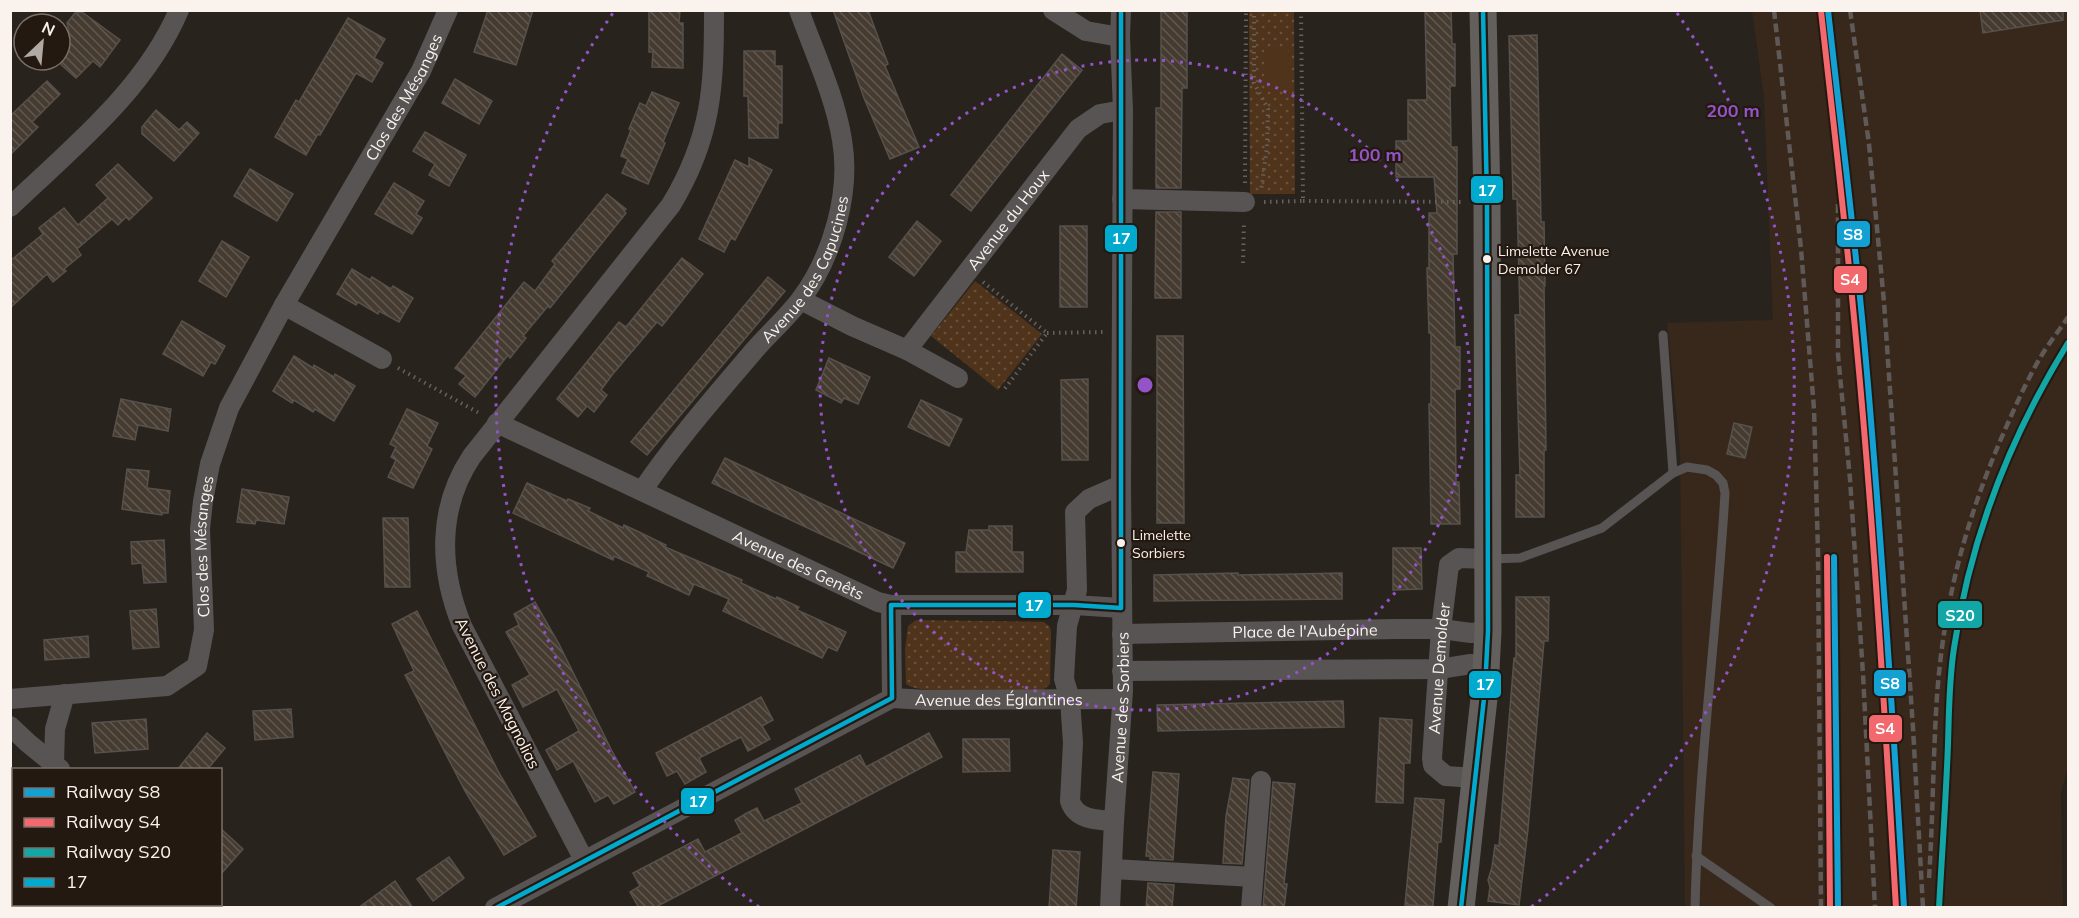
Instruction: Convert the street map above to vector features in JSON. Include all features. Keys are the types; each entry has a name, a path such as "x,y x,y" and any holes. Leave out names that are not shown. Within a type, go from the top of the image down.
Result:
{"street":[{"path":"10,207 126,93 166,39 179,10"},
{"name":"Clos des Mésanges","path":"10,699 167,686 197,666 204,630 200,529 210,464 230,408 284,305 421,71 448,10"},
{"path":"497,423 651,231 681,189 702,139 707,117 713,76 714,10"},
{"name":"Avenue des Capucines","path":"642,491 665,457 759,345 801,300 813,282 839,217 844,179 844,155 839,123 798,10"},
{"path":"1053,10 1086,31 1120,37"},
{"name":"Avenue des Sorbiers","path":"1110,908 1122,699 1123,110 1121,10"},
{"path":"1461,908 1476,778 1488,631 1484,10"},
{"name":"Avenue du Houx","path":"907,350 1078,129 1100,114 1123,110"},
{"path":"1122,199 1245,202"},
{"path":"801,300 907,350 958,378"},
{"path":"284,305 390,364"},
{"name":"Avenue des Genêts","path":"497,423 878,603 891,605 1074,605 1121,608"},
{"name":"Avenue des Magnolias","path":"497,423 464,467 453,495 444,540 449,591 462,626 584,860"},
{"path":"1114,821 1094,820 1082,816 1073,809 1070,801 1073,743 1070,699 1064,679 1067,626 1077,590 1075,512 1089,499 1121,485"},
{"name":"Avenue Demolder","path":"1476,778 1446,776 1432,765 1441,629 1449,565 1460,558 1488,559"},
{"path":"891,605 891,698"},
{"name":"Place de l'Aubépine","path":"1122,634 1441,629 1471,633 1488,631"},
{"path":"1122,671 1439,669 1471,664 1487,665"},
{"path":"57,767 55,729 65,694"},
{"name":"Avenue des Églantines","path":"495,908 891,698 1051,701 1122,699"},
{"path":"10,726 57,767"},
{"path":"1251,908 1261,781"},
{"path":"1113,869 1253,877"}],"lane":[{"path":"1663,335 1673,472"},
{"path":"1488,559 1520,558 1602,528 1673,472 1688,468 1707,470 1723,483 1725,493 1696,856 1695,908"},
{"path":"1696,856 1771,908"}],"path":[{"path":"1243,263 1246,10"},
{"path":"1254,10 1254,84 1268,109 1267,147 1261,182 1262,202 1487,202"},
{"path":"1301,10 1303,201"},
{"path":"971,267 983,282 1047,333 1105,332 1106,359 1121,359"},
{"path":"1003,391 1047,333"},
{"path":"390,364 466,406"}],"shaded area":[{"path":"1249,11 1294,11 1295,194 1250,194"},
{"path":"1752,11 2068,11 2068,767 2061,793 2063,907 1685,907 1680,449 1667,323 1773,320 1764,97"},
{"path":"1288,48 1289,91 1265,92 1264,49"},
{"path":"975,281 1042,334 998,390 931,336"},
{"path":"916,620 1044,622 1050,627 1051,632 1050,684 1043,690 970,692 930,690 906,684 905,649 908,626"}],"building":[{"path":"488,10 533,10 516,65 474,52"},
{"path":"649,10 680,10 679,23 683,23 683,68 652,67 653,52 649,52"},
{"path":"833,10 868,10 888,64 885,66 919,147 890,159 864,98"},
{"path":"1161,10 1187,10 1187,88 1182,88 1181,188 1156,188 1156,108 1161,108"},
{"path":"1425,10 1451,10 1452,44 1455,44 1455,86 1450,86 1451,147 1457,147 1457,254 1453,254 1455,347 1460,347 1460,389 1455,389 1456,482 1459,482 1460,524 1431,524 1429,404 1431,404 1431,333 1429,333 1427,268 1429,268 1429,213 1437,213 1434,177 1396,177 1396,141 1408,141 1408,100 1427,100"},
{"path":"1980,10 2063,10 2063,20 1983,33"},
{"path":"82,12 120,40 100,67 93,61 76,78 69,72 72,72 72,17 75,13"},
{"path":"348,18 385,39 374,58 383,63 372,82 356,73 306,155 275,137 296,100 299,102"},
{"path":"1537,35 1541,222 1544,222 1545,286 1544,517 1516,517 1516,475 1520,475 1515,315 1520,315 1517,199 1513,199 1509,36"},
{"path":"744,51 775,51 775,66 782,66 782,123 778,123 778,138 749,138 748,96 744,96"},
{"path":"1062,54 1082,70 971,211 951,195"},
{"path":"455,79 492,101 479,124 442,103"},
{"path":"47,81 60,94 32,122 38,127 10,155 10,116"},
{"path":"652,92 679,103 648,184 622,173 628,159 621,156 640,103 646,106"},
{"path":"156,110 179,130 187,122 199,133 174,161 142,134 142,127"},
{"path":"425,132 466,155 449,186 429,175 435,164 413,151"},
{"path":"749,158 772,170 735,240 731,238 724,252 699,239 735,160 749,167"},
{"path":"118,164 152,198 129,220 126,217 118,225 112,219 77,249 81,255 64,269 66,271 53,282 47,274 10,308 10,261 43,234 39,228 64,208 78,225 108,198 96,185"},
{"path":"250,169 293,194 277,221 234,196"},
{"path":"394,183 424,201 416,214 422,218 412,234 375,214"},
{"path":"607,194 626,209 624,211 626,213 550,308 548,306 523,336 526,338 510,358 508,355 475,397 459,384 466,376 455,368 524,282 535,291 555,264 552,261"},
{"path":"1156,212 1181,212 1181,298 1155,298"},
{"path":"917,221 941,241 914,276 889,257"},
{"path":"1060,226 1087,226 1087,307 1060,307"},
{"path":"222,241 249,257 226,297 199,281"},
{"path":"682,258 703,274 662,326 657,322 612,375 601,390 607,395 594,412 587,406 578,417 557,399 619,322 626,327"},
{"path":"352,269 370,280 372,277 391,289 393,286 413,298 399,322 379,311 378,314 358,302 356,305 337,294"},
{"path":"768,277 785,291 647,455 631,442"},
{"path":"182,321 225,346 215,364 211,362 203,376 163,354"},
{"path":"1157,336 1183,336 1184,523 1157,523"},
{"path":"294,356 313,368 314,365 355,386 334,421 294,400 292,403 273,391"},
{"path":"829,358 870,377 858,404 844,398 841,403 816,390"},
{"path":"1088,379 1088,460 1062,460 1061,380"},
{"path":"121,399 171,409 168,431 138,425 135,440 113,436"},
{"path":"921,400 962,419 949,446 908,427"},
{"path":"407,409 438,423 427,446 432,449 413,488 388,477 396,460 391,457 396,447 390,444"},
{"path":"1734,423 1752,427 1745,458 1727,454"},
{"path":"725,458 905,543 893,568 712,483"},
{"path":"127,469 149,471 147,488 170,491 168,513 162,513 162,515 122,509"},
{"path":"527,483 567,501 568,499 590,508 588,511 623,528 624,525 637,531 666,545 665,547 742,580 741,583 799,607 797,610 846,632 837,651 828,647 822,658 723,611 729,599 694,584 689,595 647,576 649,572 614,556 613,560 513,513"},
{"path":"242,489 289,497 284,524 256,520 255,524 237,522"},
{"path":"383,518 408,518 410,587 385,587"},
{"path":"989,526 1012,526 1012,552 1023,552 1023,572 956,572 956,552 966,552 969,530 989,530"},
{"path":"164,540 166,582 144,583 142,563 132,564 131,542"},
{"path":"1393,548 1421,548 1422,589 1393,590"},
{"path":"1238,573 1238,575 1342,573 1342,599 1154,601 1154,575"},
{"path":"1516,597 1549,597 1548,641 1544,641 1519,905 1488,901 1490,887 1488,880 1495,845 1499,846 1514,658 1516,658"},
{"path":"535,602 635,792 614,804 608,795 595,802 573,761 557,770 546,750 579,731 557,689 523,707 512,685 530,675 506,632 519,625 514,614"},
{"path":"156,609 159,647 133,649 130,611"},
{"path":"417,611 499,773 536,836 504,855 465,791 405,675 414,671 392,624"},
{"path":"88,636 89,657 45,660 44,640"},
{"path":"761,697 773,720 762,726 770,739 748,751 741,737 699,758 706,772 685,784 677,771 667,776 656,753"},
{"path":"1343,701 1344,727 1158,731 1157,705"},
{"path":"291,709 293,737 255,740 253,711"},
{"path":"1380,718 1412,720 1410,763 1404,763 1403,803 1376,802"},
{"path":"146,719 148,749 95,753 92,723"},
{"path":"207,733 225,748 209,768 179,768"},
{"path":"929,733 942,757 654,908 639,908 630,892 640,886 633,873 698,839 705,852 742,833 735,820 747,813 757,808 764,821 802,803 795,789 860,755 866,767"},
{"path":"963,739 1009,739 1010,771 963,772"},
{"path":"1153,772 1179,774 1173,860 1150,859 1150,856 1146,856"},
{"path":"1233,778 1249,780 1242,864 1223,863 1226,816"},
{"path":"1273,782 1295,784 1284,884 1287,884 1284,908 1263,908"},
{"path":"1415,798 1444,800 1433,906 1405,905"},
{"path":"222,830 243,849 222,873"},
{"path":"1053,850 1080,852 1076,908 1049,908"},
{"path":"449,857 464,878 433,901 417,879"},
{"path":"395,881 413,908 358,908"},
{"path":"1148,883 1174,885 1172,908 1146,908"}],"railway":[{"path":"1774,10 1801,249 1814,409 1818,552 1821,908"},
{"path":"1850,10 1869,144 1884,302 1923,908"},
{"path":"1838,204 1838,355 1850,479 1875,908"},
{"path":"1929,878 1937,696 1951,593 1968,528 1990,464 2025,385 2046,348 2068,317"}],"rail line":[{"name":"S8","path":"1828,10 1864,339 1886,623 1904,908"},
{"name":"S4","path":"1821,11 1848,257 1868,481 1896,908"},
{"name":"S20","path":"1939,908 1950,684 1961,607 1970,568 1995,490 2028,415 2068,343"},
{"name":"S4","path":"1827,557 1830,908"},
{"name":"S8","path":"1834,557 1838,908"}],"transit line":[{"name":"17","path":"496,908 892,698 891,605 1074,605 1121,608 1121,10"},
{"name":"17","path":"1461,908 1485,689 1488,631 1487,202 1483,10"}],"place":[{"name":"Limelette Avenue Demolder 67","path":"1487,259"},
{"name":"Limelette Sorbiers","path":"1121,543"}]}
